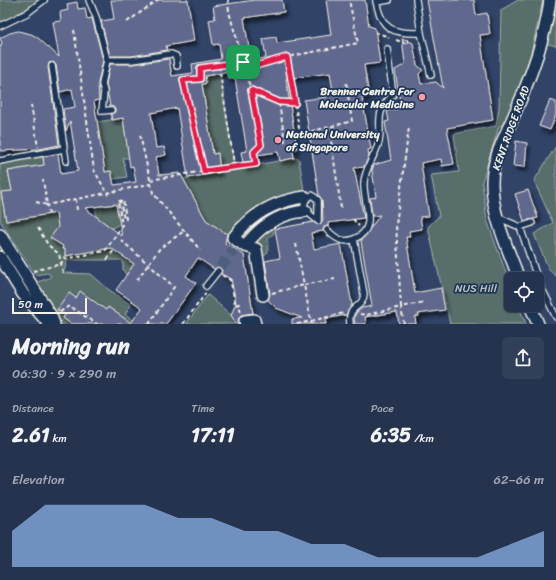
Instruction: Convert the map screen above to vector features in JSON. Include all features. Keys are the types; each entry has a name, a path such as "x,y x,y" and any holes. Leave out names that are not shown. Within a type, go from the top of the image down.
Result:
{"street":[{"name":"KENT RIDGE ROAD","path":"517,272 497,217 492,182 496,161 531,73 541,42 550,0"},
{"path":"284,201 287,214"},
{"path":"263,295 256,248 245,246 233,238 241,227 256,214 284,201 305,204"},
{"path":"245,246 263,226 305,204"},
{"path":"256,214 263,226"},
{"path":"0,235 51,316 54,324"},
{"path":"0,257 23,294 49,324"},
{"path":"533,312 538,324"},
{"path":"246,324 245,321 254,320 255,324"}],"lane":[{"path":"0,26 28,13 44,0"},
{"path":"89,0 96,17 107,60 102,84 104,92 102,111 111,110"},
{"path":"389,0 376,1 381,20 388,28 397,33 421,33"},
{"path":"416,0 421,33 431,75"},
{"path":"327,230 341,241 354,239 366,229 369,221 364,182 378,145 380,133 380,112 385,102 393,95 387,49"},
{"path":"107,60 132,60 171,54 176,56 178,66"},
{"path":"52,66 66,161"},
{"path":"0,161 64,149"},
{"path":"312,195 318,200 318,221 305,204 306,198 312,195"},
{"path":"497,217 520,227 532,223"},
{"path":"520,227 538,283 556,317"},
{"path":"350,324 348,315 350,310 364,300 354,239"},
{"path":"206,289 220,273"}],"path":[{"path":"127,22 158,0"},
{"path":"150,180 256,164 254,152 261,145 251,90 229,12 228,0"},
{"path":"245,69 287,57 358,43 349,0"},
{"path":"74,30 94,170 108,196"},
{"path":"287,57 300,134 352,121 346,82"},
{"path":"206,62 206,68"},
{"path":"204,171 183,80 200,79 200,68 243,62"},
{"path":"219,66 234,164"},
{"path":"251,90 279,102 295,103"},
{"path":"279,102 285,142"},
{"path":"31,105 38,150"},
{"path":"329,127 341,208"},
{"path":"404,324 400,307 396,225 410,127"},
{"path":"140,135 153,194 200,250"},
{"path":"43,180 49,214"},
{"path":"36,202 47,205 151,184"},
{"path":"76,199 77,211"},
{"path":"123,200 126,219 124,219 120,201 123,200"},
{"path":"64,259 105,251 122,226 118,201 120,201"},
{"path":"38,228 48,245 59,254 63,273"},
{"path":"137,280 160,248 184,231"},
{"path":"121,240 174,287 148,324"},
{"path":"296,244 312,322"},
{"path":"107,260 114,250"},
{"path":"30,271 61,264 66,256"},
{"path":"220,273 230,280 234,302"},
{"path":"263,295 335,279"},
{"path":"183,324 206,289"},
{"path":"358,313 366,315 425,302"},
{"path":"60,312 69,306 97,324"},
{"path":"297,324 312,322 344,313 351,313"}],"green space":[{"path":"0,0 44,0 0,26"},
{"name":"NUS Hill","path":"518,0 543,0 530,57 506,124 499,126 482,182 487,220 506,272 504,272 504,312 521,312 526,324 450,324 428,227 439,216 431,175 459,172 454,134 496,126 499,108 501,10"},
{"path":"550,0 556,0 556,46 541,42"},
{"path":"220,74 234,164 210,168 218,153 213,154 202,84 206,83 205,76"},
{"path":"123,118 129,158 123,158 127,177 113,179 111,171 105,172 97,122"},
{"path":"556,146 556,276 549,270 534,234 553,223 534,181"},
{"path":"43,157 44,165 8,171 12,191 1,193 6,221 56,214 63,221 51,238 63,246 62,249 65,249 66,256 109,246 134,264 126,275 123,269 123,260 66,260 63,273 91,274 108,289 131,305 125,314 133,320 131,323 108,307 106,310 80,292 76,298 69,293 57,310 65,315 63,318 71,324 53,324 32,284 49,278 51,275 47,273 36,275 0,221 0,163"},
{"path":"294,158 299,159 305,197 304,206 278,218 279,224 272,229 274,233 268,239 267,254 257,260 245,246 206,220 183,179"},
{"path":"115,196 120,224 112,228 96,216 96,207 109,205 108,197"},
{"path":"208,295 241,324 186,324"}],"building":[{"path":"111,0 188,0 194,41 166,46 167,50 132,56 110,56 101,21 114,19"},
{"path":"255,0 282,0 284,12 244,18 251,60 266,58 263,39 276,37 277,43 331,35 326,0 365,0 369,26 375,28 380,63 364,65 369,96 362,97 371,149 368,150 369,156 364,167 354,168 364,218 328,223 328,226 324,227 323,231 311,233 314,249 341,244 352,305 346,315 325,319 326,324 292,324 292,319 302,318 276,308 268,300 270,294 265,261 280,258 275,229 313,222 319,225 323,220 322,200 319,196 304,100 327,97 326,92 333,91 330,73 286,79 297,149 293,150 294,158 280,161 278,152 257,155 259,165 244,168 241,152 247,151 235,78 229,79 228,72 205,76 206,84 202,84 213,154 218,153 220,172 188,178 177,108 151,113 156,148 164,147 166,155 156,157 159,175 180,173 206,220 227,234 225,243 244,255 253,313 241,315 238,320 239,324 236,324 231,315 236,303 231,279 221,274 222,270 220,267 214,269 198,258 186,276 196,283 166,324 71,324 63,318 65,315 57,310 69,293 76,298 80,291 106,310 108,307 131,323 142,308 116,290 134,264 111,248 65,256 65,249 62,249 63,246 50,238 58,227 56,213 6,221 1,192 12,191 8,171 44,165 43,157 58,154 61,174 78,171 70,121 66,131 63,109 75,107 72,89 60,92 56,65 53,62 49,63 48,67 59,145 39,149 0,151 0,47 2,43 0,38 18,31 31,34 37,37 59,57 53,22 61,21 60,12 68,10 67,4 77,2 78,9 85,8 87,19 92,18 103,60 98,83 99,100 94,101 105,172 111,171 114,185 136,182 133,166 130,167 123,118 112,120 111,114 115,112 115,109 110,106 106,84 110,64 133,64 169,59 172,76 193,73 192,64 221,59 219,44 213,45 209,20 215,19 213,6","holes":["116,204 122,236 85,208"]},
{"path":"427,0 474,0 476,15 487,13 490,34 480,35 493,120 447,128 454,164 442,166 441,159 421,163 429,216 420,217 422,229 409,231 410,237 406,237 415,293 441,288 445,310 418,314 419,316 415,317 416,324 399,324 397,312 365,317 366,324 355,324 354,318 356,313 362,308 372,306 361,241 380,215 372,216 370,198 376,197 372,170 374,165 391,160 385,122 389,121 387,111 401,108 395,70 405,64 402,38 413,43 417,65 423,70 419,74 421,84 436,82 443,88"},
{"path":"550,100 556,102 556,115 550,130 539,126"},
{"path":"516,141 527,143 525,167 513,166"},
{"path":"528,190 538,218 524,221 515,194"}],"tunnel":[{"path":"220,268 234,249"}],"place":[{"name":"Brenner Centre For Molecular Medicine","path":"422,97"},
{"name":"National University of Singapore","path":"278,140"}],"route":[{"path":"287,57 295,103 279,102 251,90 261,145 254,152 256,164 204,171 183,80 200,79 200,68 243,62 245,69 287,57"}]}
